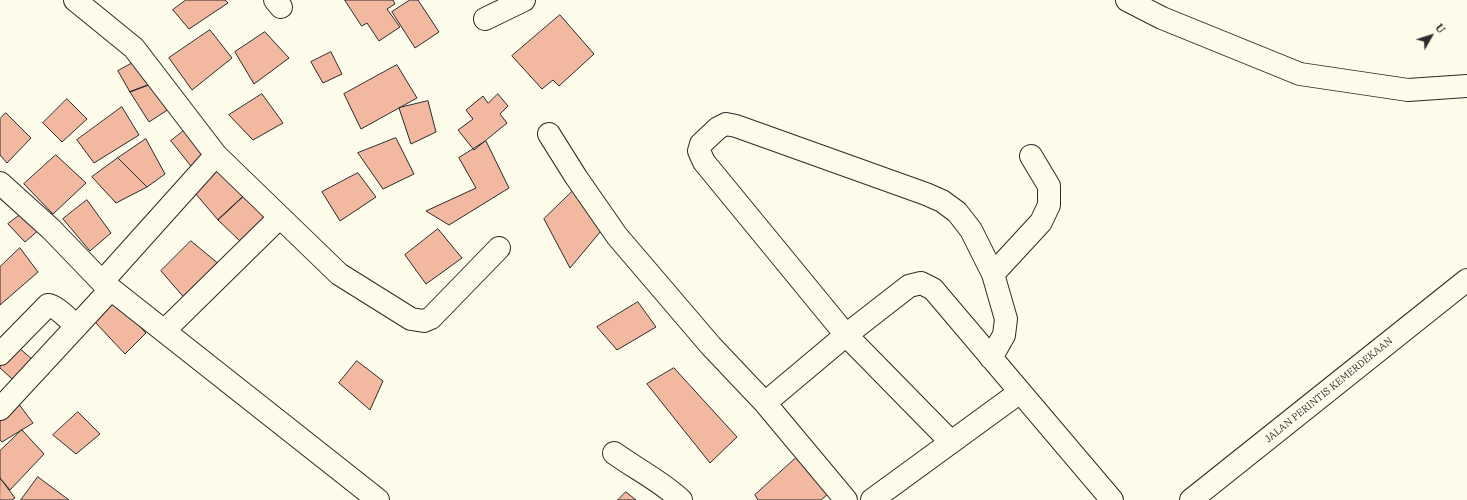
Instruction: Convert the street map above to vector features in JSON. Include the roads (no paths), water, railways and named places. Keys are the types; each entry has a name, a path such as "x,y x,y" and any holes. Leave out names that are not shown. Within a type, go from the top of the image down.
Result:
{"street":[{"path":"75,0 134,48 216,155 338,274 410,319 424,321 431,318 499,248"},
{"path":"485,19 524,0"},
{"path":"1127,0 1162,18 1300,74 1408,90 1467,86"},
{"path":"951,442 846,335 704,162 699,151 701,144 718,128 726,124 736,126 919,192 942,201 957,212 971,230 993,274 1006,319 1004,335 991,358"},
{"path":"549,134 576,178 618,236 711,346 765,403 846,500"},
{"path":"0,409 77,326 106,286 216,155"},
{"path":"993,274 1041,222 1049,204 1049,186 1031,156"},
{"path":"0,183 51,229 106,286 378,500"},
{"path":"164,331 280,217"},
{"name":"JALAN PERINTIS KEMERDEKAAN","path":"1191,500 1467,280"},
{"path":"765,403 846,335 909,286 921,283 933,288 1112,500"},
{"path":"0,354 48,305 52,305 77,326"},
{"path":"872,500 1020,392"},
{"path":"614,453 644,474 657,480 681,500"}]}
